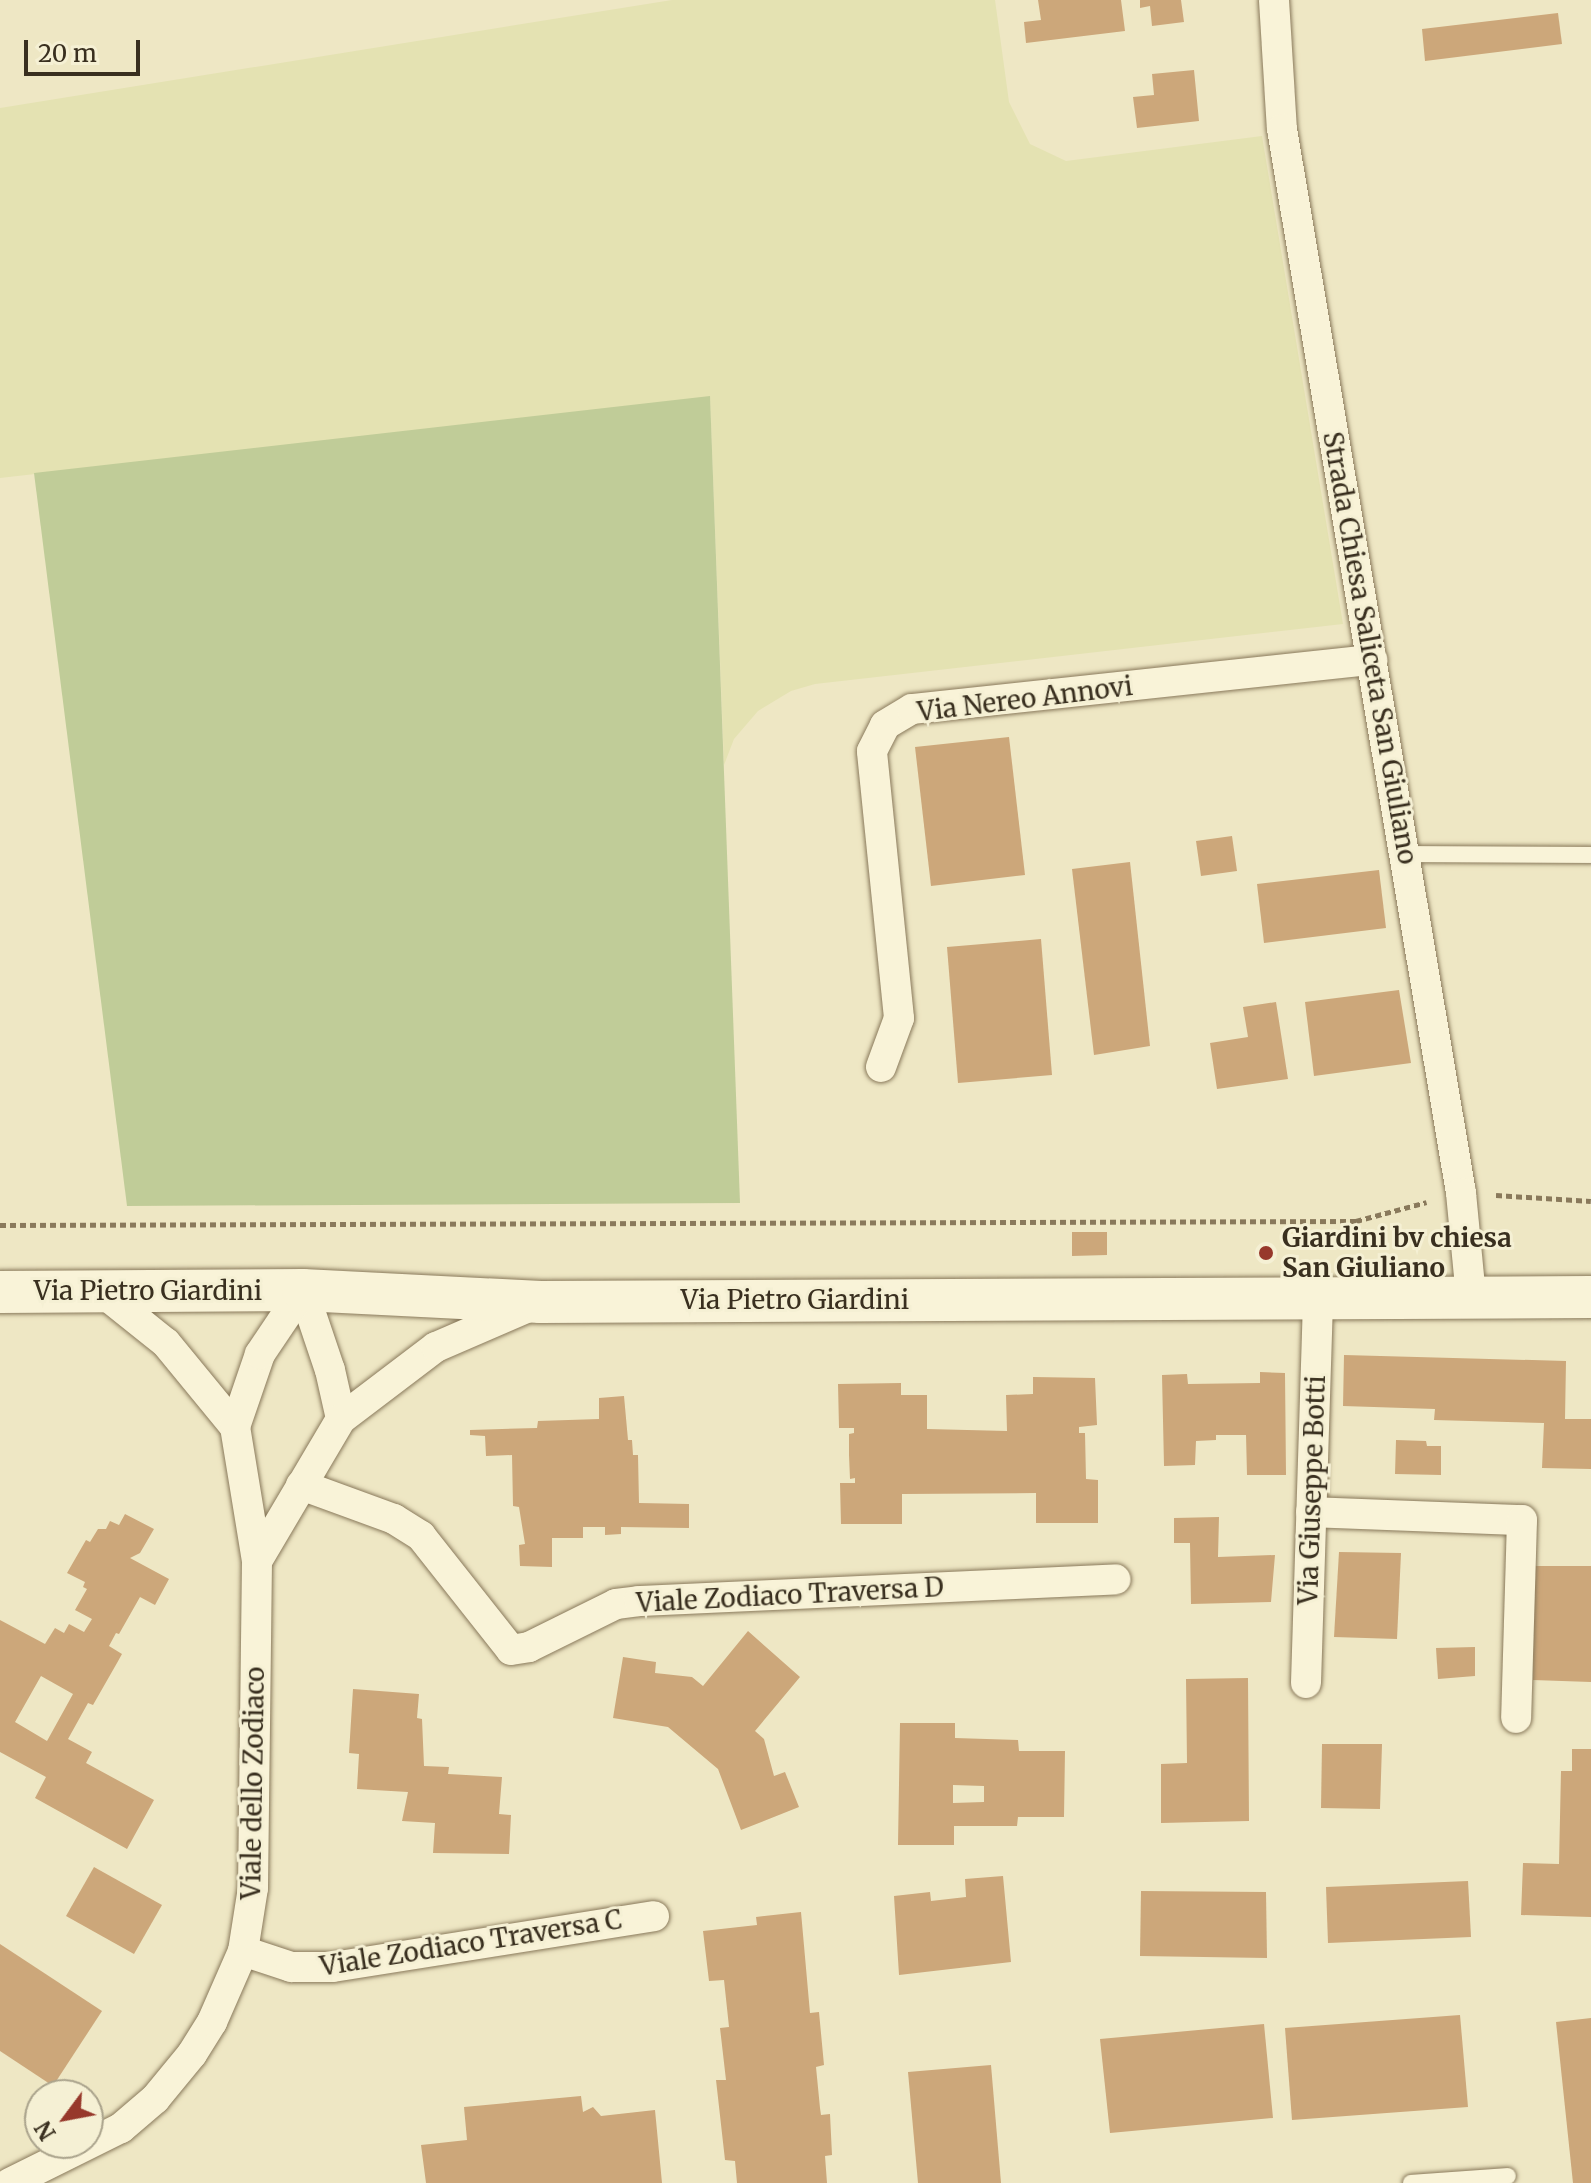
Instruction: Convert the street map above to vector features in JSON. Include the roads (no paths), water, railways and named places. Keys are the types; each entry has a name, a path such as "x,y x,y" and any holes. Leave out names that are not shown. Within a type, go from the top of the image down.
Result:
{"main road":[{"name":"Via Pietro Giardini","path":"0,1292 303,1290 541,1302 1591,1297"}],"street":[{"name":"Strada Chiesa Saliceta San Giuliano","path":"1274,0 1282,129 1461,1193 1471,1296"},
{"name":"Via Nereo Annovi","path":"881,1067 899,1018 872,751 885,725 912,709 1372,660"},
{"path":"303,1290 330,1370 341,1419"},
{"name":"Viale dello Zodiaco","path":"10,2183 121,2128 155,2099 192,2054 212,2022 243,1951 253,1888 257,1561 235,1427 260,1354 303,1290"},
{"path":"101,1291 166,1343 235,1427"},
{"name":"Via Giuseppe Botti","path":"1306,1683 1318,1297"},
{"name":"Viale dello Zodiaco","path":"257,1561 341,1419 436,1347 541,1302"},
{"name":"Viale Zodiaco Traversa D","path":"301,1485 394,1519 421,1536 511,1650 529,1647 616,1604 639,1601 1115,1579"},
{"path":"1311,1512 1522,1520 1516,1718"},
{"name":"Viale Zodiaco Traversa C","path":"243,1951 291,1967 333,1967 654,1916"}],"lane":[{"path":"1404,854 1591,855"},
{"path":"1411,2183 1508,2176"}],"place":[{"name":"Giardini bv chiesa San Giuliano","path":"1266,1253"}]}
